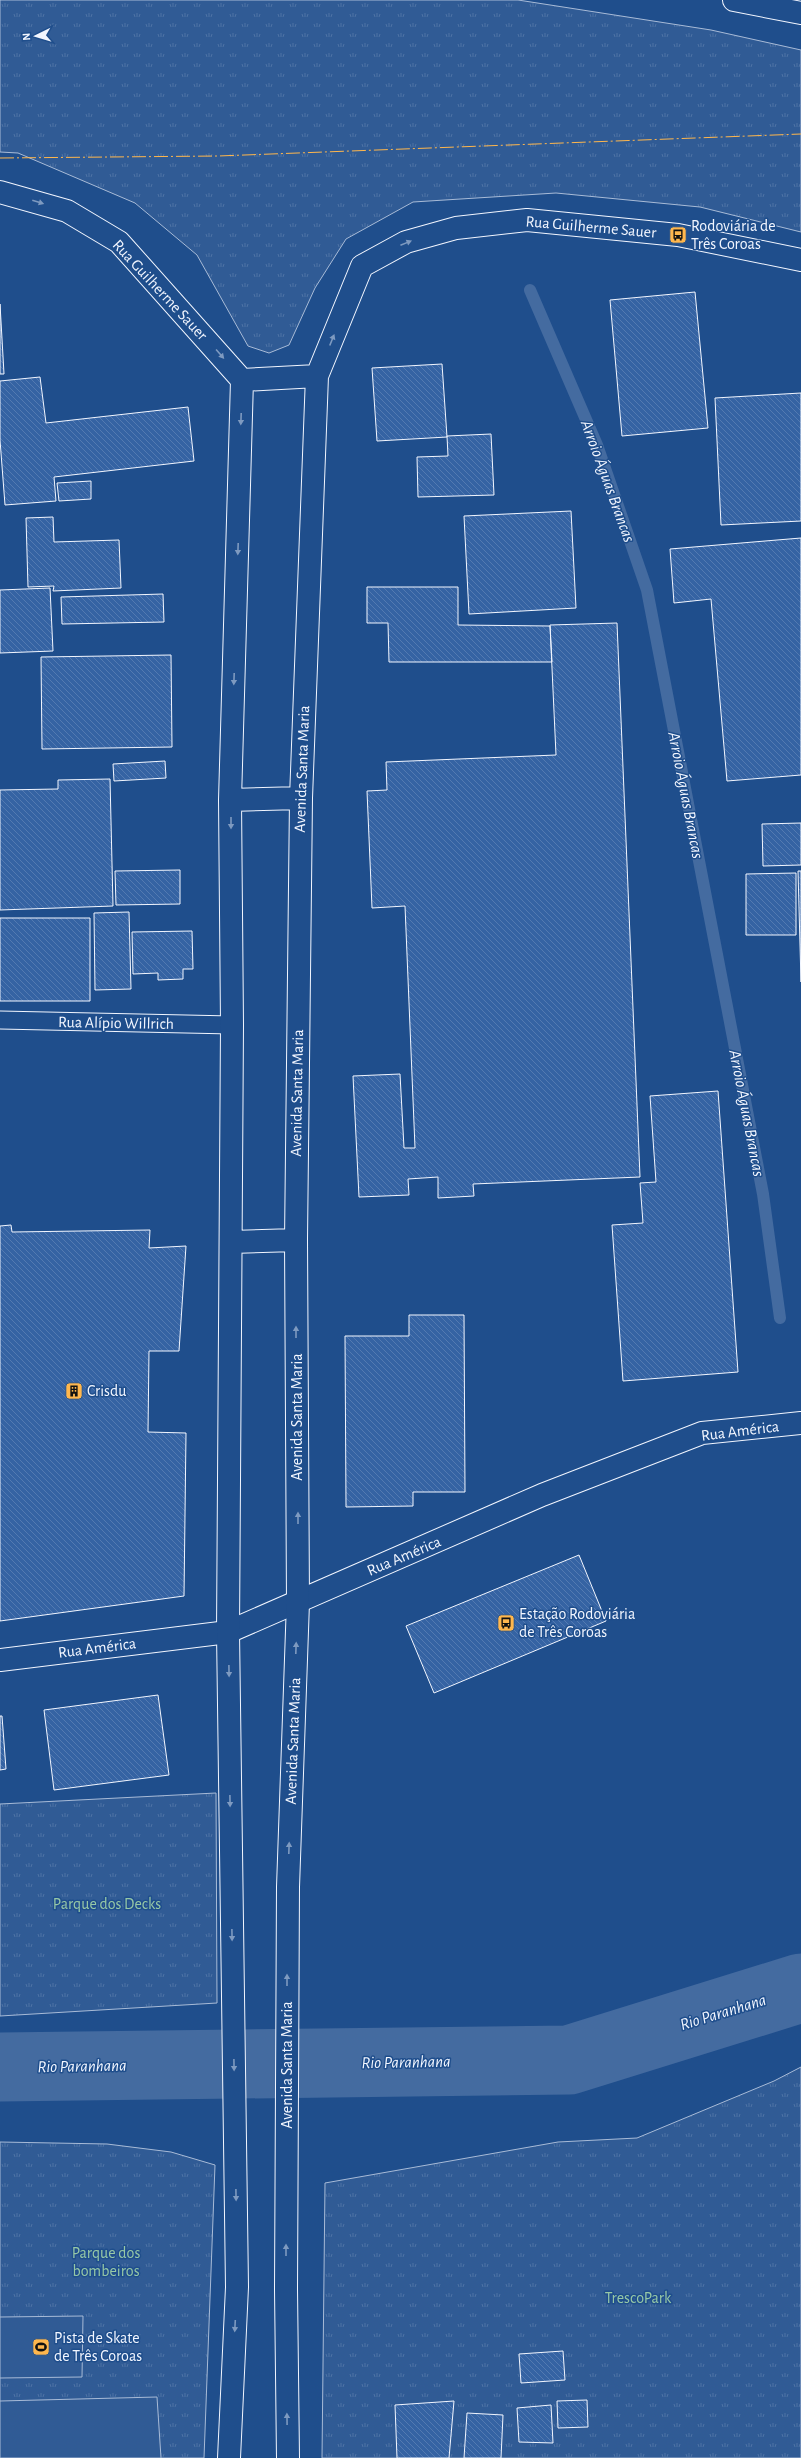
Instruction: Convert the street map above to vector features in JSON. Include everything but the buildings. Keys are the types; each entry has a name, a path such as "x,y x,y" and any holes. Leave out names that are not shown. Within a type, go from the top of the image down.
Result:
{"main road":[{"path":"734,0 801,13"},
{"name":"Rua Guilherme Sauer","path":"0,192 67,211 119,242 242,380"},
{"name":"Rua Guilherme Sauer","path":"317,376 362,266 406,242 456,228 526,220 678,235 801,260"},
{"path":"229,2458 237,2287 228,1632 232,1025 230,800 242,380 317,376"},
{"name":"Avenida Santa Maria","path":"288,2458 286,2289 288,1887 298,1602 296,1240 301,798 317,376"},
{"path":"230,800 301,798"},
{"path":"231,1242 296,1240"},
{"name":"Rua América","path":"0,1660 228,1632 542,1495 702,1433 801,1423"}],"lane":[{"name":"Rua Alípio Willrich","path":"0,1020 232,1025"}],"green space":[{"path":"0,0 518,0 711,30 801,50 801,232 700,207 556,193 413,202 346,239 315,288 289,345 269,353 248,346 197,255 135,203 18,153 0,152"},
{"name":"Parque dos Decks","path":"216,1793 217,2003 0,2016 0,1804"},
{"name":"TrescoPark","path":"801,2067 801,2458 322,2458 325,2183 558,2142 637,2138 774,2081"},
{"name":"Parque dos bombeiros","path":"0,2142 107,2144 171,2152 215,2165 204,2458 0,2458"},
{"name":"Pista de Skate de Três Coroas","path":"83,2316 82,2377 0,2378 0,2317"},
{"path":"157,2397 161,2458 0,2458 0,2401"}],"waterway":[{"name":"Arroio Águas Brancas","path":"530,290 597,445 647,590 763,1194 780,1318"},
{"name":"Rio Paranhana","path":"0,2067 569,2060 801,1988"}],"power":[{"path":"0,158 218,156 801,134"}],"place":[{"name":"Rodoviária de Três Coroas","path":"678,235"},
{"name":"Crisdu","path":"74,1391"},
{"name":"Estação Rodoviária de Três Coroas","path":"506,1623"},
{"name":"Pista de Skate de Três Coroas","path":"41,2347"}]}
